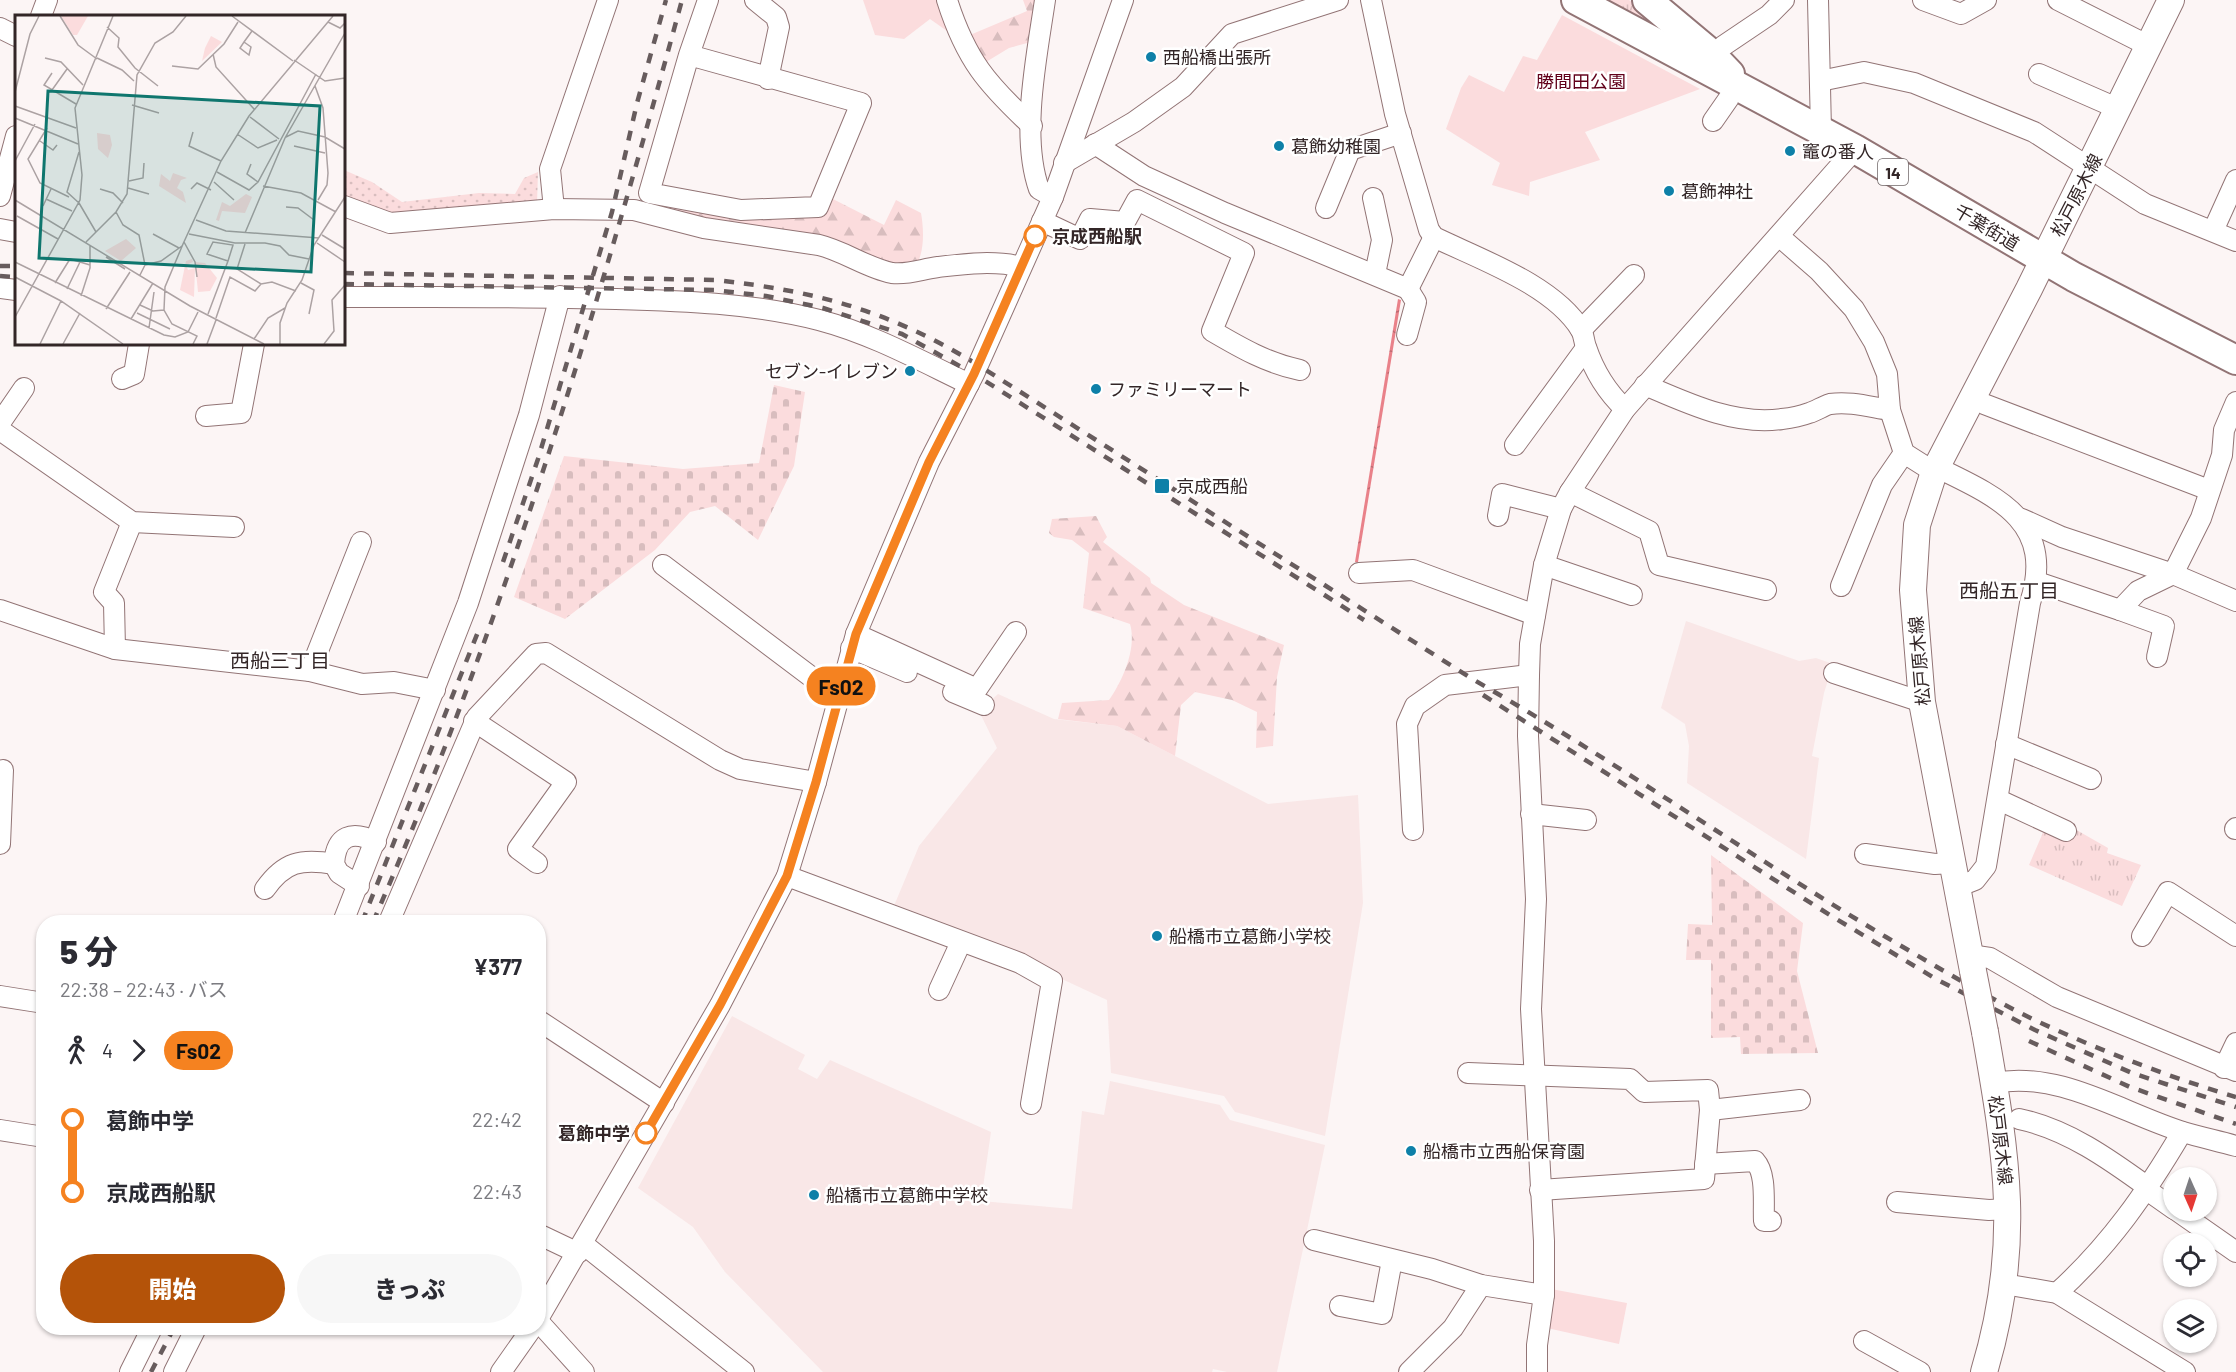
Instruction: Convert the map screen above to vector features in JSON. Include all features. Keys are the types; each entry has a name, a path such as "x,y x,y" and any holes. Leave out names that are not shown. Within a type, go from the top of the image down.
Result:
{"highway":[{"name":"千葉街道","path":"1576,0 1679,57 1735,92 1821,130 2043,260 2236,360"},
{"name":"千葉街道","path":"1647,0 1708,51 1735,92"}],"main road":[{"name":"松戸原木線","path":"1984,1372 2004,1284 2009,1245 2006,1164 1985,1032 1922,702 1916,650 1914,555 1917,525 1935,469 2090,167 2171,0"}],"street":[{"path":"41,15 47,0"},
{"path":"554,209 550,169 608,0"},
{"path":"689,55 768,79 861,103 818,207 741,210 649,194 689,55 708,0"},
{"path":"755,0 776,17 779,27 768,79"},
{"path":"947,0 957,33 974,64 998,94 1032,126"},
{"path":"1045,0 1033,94 1032,153 1039,189 1053,197"},
{"path":"546,1306 720,1005 787,876 816,782 854,641 929,462 969,384 1053,197 1123,0"},
{"path":"1064,163 1134,122 1183,87 1232,34 1338,0"},
{"path":"1371,0 1401,133 1429,230 1434,237 1529,283 1563,309 1584,339 1610,394 1625,409"},
{"path":"1723,46 1769,15 1784,0"},
{"path":"1818,0 1821,130"},
{"path":"1923,0 1961,14 1986,0"},
{"path":"2058,0 2149,46"},
{"path":"0,28 15,36"},
{"path":"1820,81 1864,72 1914,83 2034,132 2145,204 2236,241"},
{"path":"2039,74 2119,109"},
{"path":"1713,121 1735,92"},
{"path":"1326,208 1350,150 1401,133"},
{"path":"0,196 15,140"},
{"path":"1095,144 1144,176 1225,213 1408,289 1416,302 1407,335"},
{"path":"1537,1372 1537,1345 1544,1295 1531,1009 1536,899 1531,814 1529,675 1534,615 1544,565 1565,500 1625,409 1856,150"},
{"path":"2213,231 2236,180"},
{"path":"1373,198 1382,240 1375,274"},
{"path":"1042,221 1080,239 1090,219 1125,222 1137,200 1244,253 1212,331 1276,365 1300,370"},
{"path":"345,206 390,223 554,209 634,210 704,228 838,249 891,273 910,273 937,267 1002,263 1021,267"},
{"path":"0,229 15,232"},
{"path":"1408,289 1434,237"},
{"path":"1779,237 1819,271 1854,309 1874,342 1887,374 1890,410 1904,453 1980,489 2022,519 2062,537 2173,574 2236,601"},
{"path":"1515,445 1584,339 1634,275"},
{"path":"0,288 15,290"},
{"path":"345,297 560,296 714,302 819,320 894,346 969,384"},
{"path":"346,915 468,603 529,415 560,296"},
{"path":"122,379 134,374 139,345"},
{"path":"206,416 241,413 254,345"},
{"path":"1645,385 1694,406 1735,417 1761,420 1781,419 1810,413 1828,405 1849,403 1890,410"},
{"path":"0,423 24,388"},
{"path":"2120,610 2138,591 2173,574 2201,518 2222,455 2224,429 2236,402"},
{"path":"1984,404 2209,490"},
{"path":"0,430 132,522 234,527"},
{"path":"1840,586 1882,485 1904,453"},
{"path":"1498,516 1502,494 1565,500 1649,531 1659,566 1766,590"},
{"path":"1865,854 1935,864 1955,875 1975,880 1986,866 1999,800 2030,603 2037,582 2035,551 2022,519"},
{"path":"115,649 114,603 104,592 132,522"},
{"path":"310,671 361,542"},
{"path":"663,565 838,697"},
{"path":"1544,565 1632,595"},
{"path":"1359,573 1413,570 1534,615"},
{"path":"2037,582 2164,626 2157,657"},
{"path":"0,610 115,649 310,671 362,684 394,682 435,690"},
{"path":"854,641 977,688 1016,632"},
{"path":"854,641 984,705"},
{"path":"392,915 474,721 536,654 546,653 720,760 740,769 816,782"},
{"path":"1834,673 1922,702"},
{"path":"1413,830 1407,724 1415,706 1445,685 1529,675"},
{"path":"474,721 566,782 518,849 537,863"},
{"path":"2006,744 2091,779"},
{"path":"0,844 3,770"},
{"path":"1999,800 2066,831"},
{"path":"1531,814 1586,820"},
{"path":"333,864 342,839 361,835 376,842"},
{"path":"265,889 275,875 292,864 308,861 333,864 339,873 359,886"},
{"path":"787,876 1020,963 1052,981 1031,1104"},
{"path":"2142,936 2168,892 2236,936"},
{"path":"939,990 961,942"},
{"path":"1971,963 1990,958 2057,997 2230,1070 2236,1043"},
{"path":"0,996 36,1003"},
{"path":"546,1025 664,1103"},
{"path":"1468,1073 1630,1079 1644,1092 1707,1090 1710,1110 1704,1179 1540,1190"},
{"path":"1994,1083 2014,1079 2050,1083 2182,1132 2236,1146"},
{"path":"1710,1110 1800,1100"},
{"path":"2019,1119 2072,1138 2112,1161 2163,1201"},
{"path":"0,1130 36,1136"},
{"path":"2057,1293 2093,1261 2148,1189 2182,1132"},
{"path":"1705,1164 1755,1161 1760,1166 1762,1176 1764,1221 1771,1221"},
{"path":"1897,1202 1989,1210 2009,1209"},
{"path":"2191,1221 2236,1252"},
{"path":"546,1237 580,1249 744,1372"},
{"path":"1314,1240 1432,1269 1481,1285 1544,1295"},
{"path":"1340,1306 1382,1314 1392,1260"},
{"path":"2004,1284 2057,1293 2185,1372"},
{"path":"1409,1372 1453,1328 1481,1285"},
{"path":"546,1329 584,1372"},
{"path":"130,1372 148,1335"},
{"path":"174,1372 192,1335"},
{"path":"501,1372 527,1335"},
{"path":"1864,1341 1920,1372"}],"shaded area":[{"path":"1686,621 1799,661 1816,658 1833,664 1824,693 1812,756 1819,758 1806,859 1687,783 1689,746 1685,724 1661,708"},
{"name":"船橋市立葛飾小学校","path":"998,694 1054,719 1117,726 1268,804 1358,795 1363,903 1325,1136 1235,1112 1224,1096 1111,1073 1107,1000 1021,960 891,913 919,846 997,748 979,711"},
{"name":"船橋市立葛飾中学校","path":"732,1016 805,1055 798,1069 817,1079 830,1060 991,1132 981,1201 1072,1209 1082,1111 1104,1115 1110,1081 1220,1105 1230,1120 1325,1145 1277,1372 1227,1372 1213,1369 1212,1372 823,1372 725,1272 693,1227 638,1188"}],"green space":[{"path":"863,0 943,0 957,38 930,19 904,39 875,35"},
{"path":"1023,0 1039,0 1031,42 1009,48 986,62 970,35 1027,11"},
{"path":"1596,0 1629,0 1682,41"},
{"name":"勝間田公園","path":"1562,15 1700,89 1585,132 1600,160 1530,182 1529,196 1492,185 1500,163 1446,129 1461,88 1469,75 1504,92 1523,56 1537,60"},
{"path":"345,170 372,182 402,202 479,193 515,194 524,178 538,172 537,204 396,216 345,201"},
{"path":"646,197 742,215 829,197 884,225 896,200 921,213 922,249 914,269 643,208"},
{"path":"774,385 805,392 794,466 758,540 715,506 690,512 655,550 565,619 514,597 564,456 683,469 759,463"},
{"path":"1096,516 1107,537 1103,542 1150,578 1151,583 1184,605 1284,645 1277,677 1273,746 1256,748 1257,712 1232,700 1195,692 1181,705 1175,756 1117,726 1058,719 1062,703 1109,700 1124,673 1132,643 1130,624 1083,608 1089,553 1072,540 1054,537 1049,533 1052,519"},
{"path":"2045,828 2073,828 2108,848 2107,853 2141,865 2122,906 2029,865"},
{"path":"1711,855 1803,923 1797,971 1818,1053 1741,1054 1740,1037 1711,1038 1711,960 1686,960 1688,924 1712,925"},
{"path":"1551,1289 1627,1303 1619,1344 1547,1328"}],"water":[{"path":"1398,299 1401,300 1358,562 1355,562"}],"railway":[{"path":"503,562 538,459 612,212 637,103 666,0"},
{"path":"376,915 464,696 544,467 616,234 682,0"},
{"path":"0,266 15,266"},
{"path":"345,273 715,280 820,297 852,306 914,330 978,365 1474,680 1943,971 2065,1034 2161,1072 2236,1097"},
{"path":"0,276 15,277"},
{"path":"345,284 714,290 766,296 823,308 902,334 974,374 1364,620"},
{"path":"365,915 480,627"},
{"path":"1483,695 1833,917 1936,979 2035,1030 2132,1073 2236,1107"},
{"path":"2029,1041 2130,1087 2236,1124"},
{"path":"151,1372 170,1335"}],"bus line":[{"name":"Fs02","path":"646,1133 720,1005 787,876 816,782 856,634 929,462 974,374 1035,236"}],"place":[{"name":"西船橋出張所","path":"1151,57"},
{"name":"葛飾幼稚園","path":"1279,146"},
{"name":"竈の番人","path":"1790,151"},
{"name":"葛飾神社","path":"1669,191"},
{"name":"京成西船駅","path":"1035,236"},
{"name":"セブン-イレブン","path":"910,371"},
{"name":"ファミリーマート","path":"1096,389"},
{"name":"京成西船","path":"1162,486"},
{"name":"船橋市立葛飾小学校","path":"1157,936"},
{"name":"葛飾中学","path":"646,1133"},
{"name":"船橋市立西船保育園","path":"1411,1151"},
{"name":"船橋市立葛飾中学校","path":"814,1195"}],"district":[{"name":"西船五丁目","path":"2009,590"},
{"name":"西船三丁目","path":"280,660"}]}
